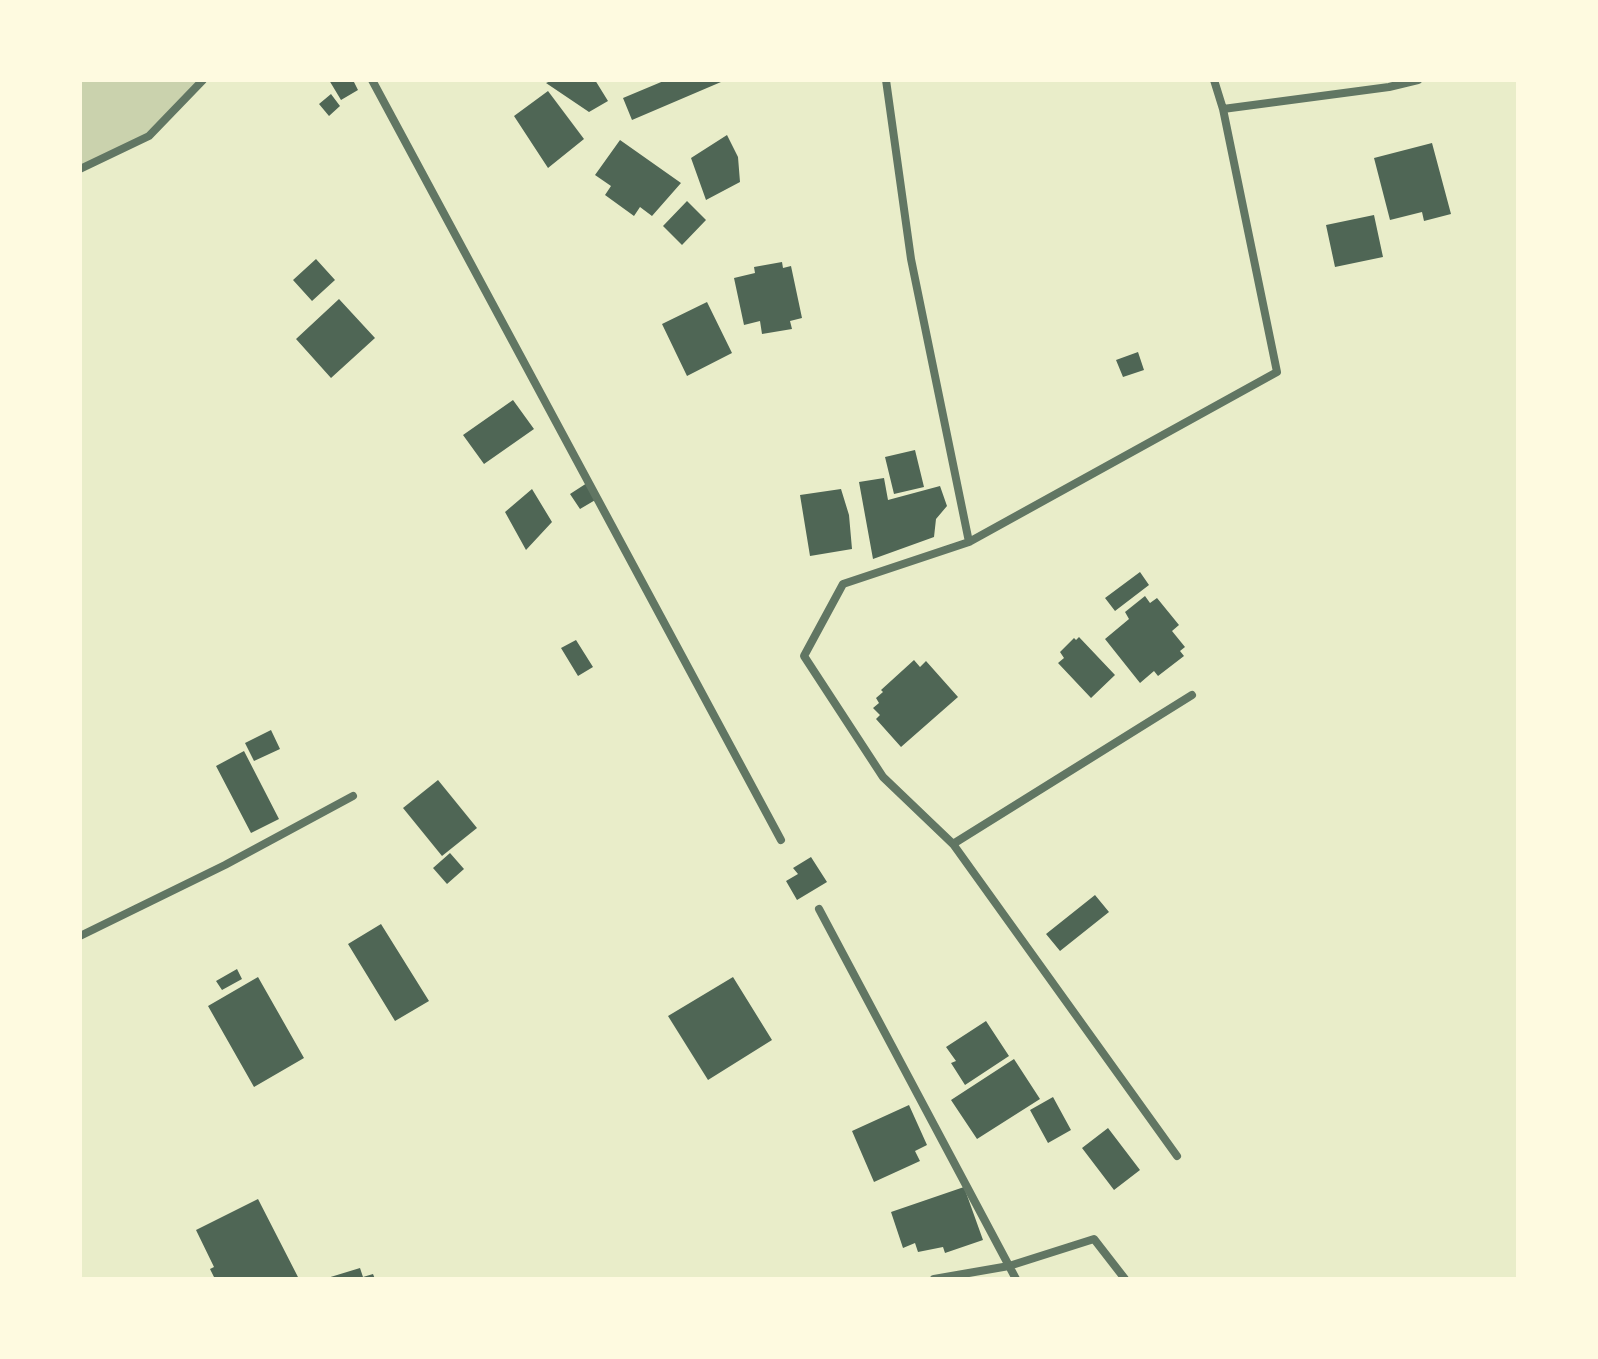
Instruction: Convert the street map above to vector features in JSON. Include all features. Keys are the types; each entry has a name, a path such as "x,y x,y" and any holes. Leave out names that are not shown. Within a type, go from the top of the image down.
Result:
{"street":[{"path":"80,169 149,136 203,80"},
{"path":"372,80 781,840"},
{"path":"886,80 911,259 969,542"},
{"path":"1177,1156 953,844 883,777 804,656 843,584 969,542 1277,372 1223,109 1214,80"},
{"path":"1223,109 1389,87 1418,80"},
{"path":"953,844 1192,695"},
{"path":"80,936 225,865 353,796"},
{"path":"819,909 1016,1279"},
{"path":"934,1279 1009,1266 1094,1239 1125,1279"}],"green space":[{"path":"80,80 203,80 149,136 80,169"}],"building":[{"path":"329,80 353,80 358,90 341,100"},
{"path":"553,80 595,80 608,101 589,112 546,83"},
{"path":"666,80 721,82 632,120 623,98"},
{"path":"548,91 584,139 548,168 514,116"},
{"path":"331,94 340,106 329,116 319,104"},
{"path":"727,135 738,157 740,182 706,200 691,158"},
{"path":"620,140 681,183 652,216 640,207 634,216 605,195 611,186 595,175"},
{"path":"1432,143 1451,214 1424,221 1422,212 1390,220 1374,158"},
{"path":"687,201 706,220 682,245 663,226"},
{"path":"1374,215 1383,257 1335,267 1326,225"},
{"path":"316,259 335,280 312,301 293,280"},
{"path":"782,262 783,268 791,266 802,318 790,321 792,329 762,334 760,321 744,325 734,278 755,273 754,267"},
{"path":"339,299 375,338 331,378 296,339"},
{"path":"707,302 732,353 687,376 662,324"},
{"path":"1138,352 1144,370 1123,377 1116,360"},
{"path":"513,400 534,429 484,464 463,435"},
{"path":"915,450 924,487 894,494 885,457"},
{"path":"884,478 888,500 940,486 947,506 936,519 934,537 873,559 859,482"},
{"path":"587,483 597,499 580,509 570,494"},
{"path":"532,489 552,522 526,550 505,512"},
{"path":"841,489 849,515 852,549 810,556 800,495"},
{"path":"1140,572 1149,585 1115,611 1105,598"},
{"path":"1145,596 1150,603 1157,598 1179,625 1172,631 1185,647 1180,651 1184,656 1158,676 1154,671 1140,683 1105,639 1129,619 1125,612"},
{"path":"1079,637 1115,675 1091,698 1058,663 1064,658 1060,652"},
{"path":"576,640 593,667 578,676 561,648"},
{"path":"914,660 920,667 926,661 958,697 901,747 876,719 880,715 873,708 879,703 876,698 883,692 881,690"},
{"path":"271,730 280,749 254,761 245,743"},
{"path":"244,751 279,819 251,833 216,766"},
{"path":"438,780 477,828 442,856 403,808"},
{"path":"450,853 464,869 447,884 433,868"},
{"path":"811,857 827,882 797,900 786,881 798,874 793,868"},
{"path":"1095,895 1109,912 1060,951 1046,934"},
{"path":"381,924 429,1001 395,1021 348,944"},
{"path":"237,969 242,979 222,990 216,981"},
{"path":"258,977 304,1058 254,1087 208,1006"},
{"path":"733,977 772,1040 708,1080 668,1016"},
{"path":"986,1021 1009,1056 965,1085 951,1063 956,1061 946,1047"},
{"path":"1014,1059 1040,1099 977,1139 951,1100"},
{"path":"1053,1097 1071,1130 1048,1143 1030,1110"},
{"path":"909,1105 927,1145 915,1151 920,1161 874,1182 852,1131"},
{"path":"1108,1128 1140,1170 1114,1190 1082,1148"},
{"path":"964,1187 983,1240 945,1253 943,1247 918,1252 915,1243 903,1248 891,1212"},
{"path":"258,1199 299,1279 215,1279 210,1269 214,1267 196,1230"},
{"path":"360,1268 363,1277 373,1274 375,1279 324,1279"}]}
